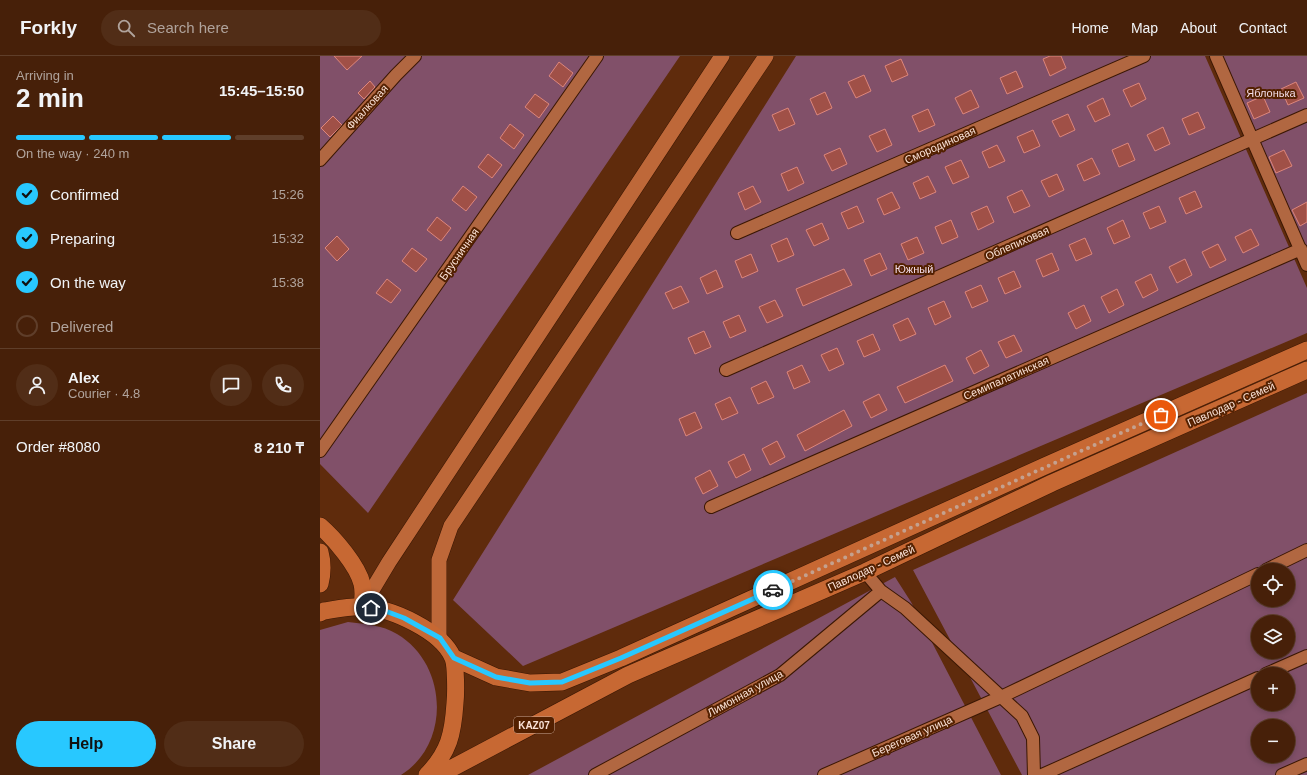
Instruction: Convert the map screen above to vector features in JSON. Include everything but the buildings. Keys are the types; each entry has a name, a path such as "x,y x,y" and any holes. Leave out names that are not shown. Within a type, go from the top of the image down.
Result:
{"highway":[{"name":"Павлодар - Семей","path":"454,658 496,677 530,683 562,682 621,658 1044,466 1307,350"},
{"name":"Павлодар - Семей","path":"439,775 628,675 865,572 1052,483 1307,370"},
{"path":"320,526 328,533 355,567 362,584 362,607"},
{"path":"320,552 323,566 320,584"},
{"path":"320,613 324,611 362,607 380,609 404,618 440,638 454,658 456,696 453,730 439,762 427,775"}],"main road":[{"path":"362,607 388,562 722,56"},
{"path":"440,638 439,560 451,526 766,56"}],"street":[{"name":"Фиалковая","path":"320,160 396,75 415,56"},
{"name":"Брусничная","path":"320,451 597,56"},
{"name":"Смородиновая","path":"737,233 1144,56"},
{"path":"1216,56 1251,139 1307,264"},
{"name":"Облепиховая","path":"726,370 1307,115"},
{"name":"Семипалатинская","path":"711,507 1301,249"},
{"path":"1280,563 1307,550"},
{"path":"865,572 881,591 905,608 1022,716 1033,738 1034,775"},
{"name":"Береговая улица","path":"824,775 1001,697 1251,577"},
{"name":"Лимонная улица","path":"594,775 780,675 881,591"},
{"path":"1282,667 1307,656"},
{"path":"1042,775 1251,681"},
{"path":"1282,775 1307,764"}],"green space":[{"path":"320,56 680,56 368,513 320,464"},
{"name":"Южный","path":"796,56 1205,56 1307,288 1307,333 523,666 453,600"},
{"name":"Яблонька","path":"1216,56 1307,56 1307,268"},
{"path":"1307,393 1307,775 1022,775 913,570"},
{"path":"895,577 911,602 1001,775 528,775"},
{"path":"348,622 367,624 397,634 414,647 426,664 434,684 437,704 435,725 429,744 417,761 401,775 320,775 320,630"}],"way so far":[{"path":"773,590 1044,466 1161,415"}],"route":[{"path":"371,608 380,609 404,618 440,638 454,658 496,677 530,683 562,682 621,658 773,590"}]}
